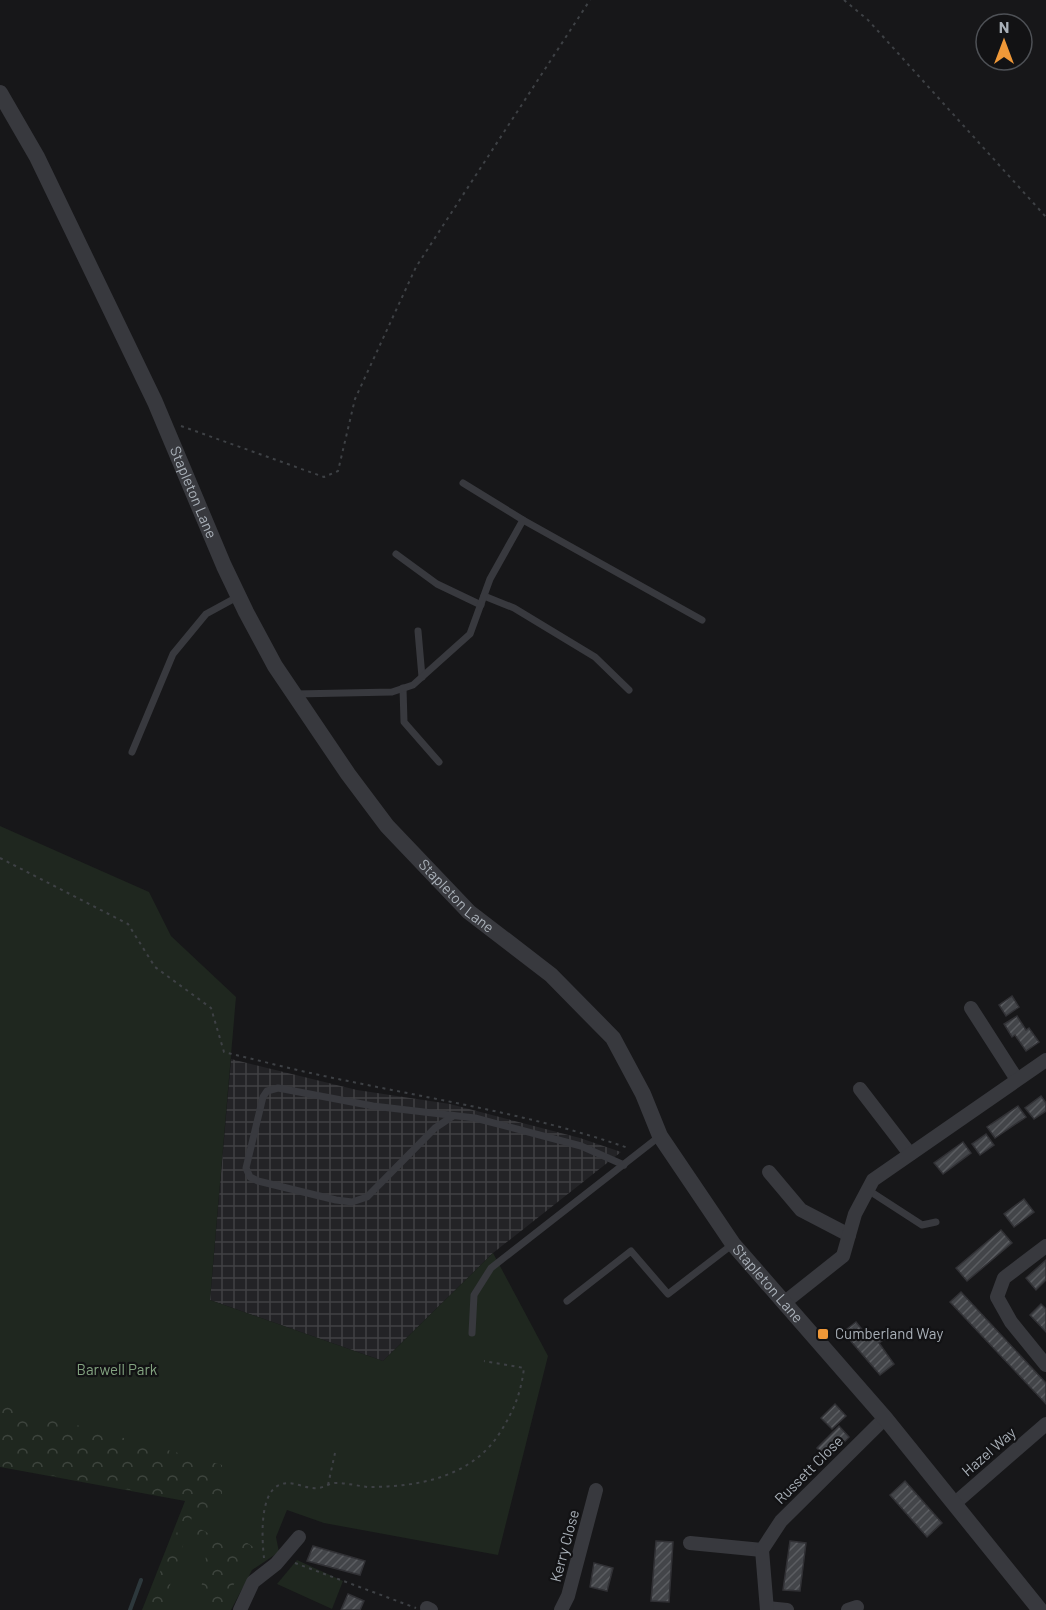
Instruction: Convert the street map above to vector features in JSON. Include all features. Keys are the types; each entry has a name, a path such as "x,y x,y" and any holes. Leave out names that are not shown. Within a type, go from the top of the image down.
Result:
{"street":[{"name":"Stapleton Lane","path":"0,93 37,157 162,419 239,596 275,666 348,774 387,826 469,912 551,975 612,1038 643,1094 660,1136 733,1244 885,1418 1040,1610"},
{"path":"971,1008 1016,1078"},
{"path":"785,1302 843,1256 849,1235 873,1180 1016,1078 1046,1060"},
{"path":"860,1089 910,1154"},
{"path":"769,1172 801,1210 849,1235"},
{"path":"1046,1246 1004,1278 997,1297 1011,1322 1046,1365"},
{"name":"Russett Close","path":"762,1550 782,1521 885,1418"},
{"name":"Hazel Way","path":"954,1504 1046,1424"},
{"name":"Kerry Close","path":"561,1610 568,1596 596,1490"},
{"path":"240,1610 254,1582 299,1537"},
{"path":"690,1543 762,1550 767,1609 787,1610"}],"lane":[{"path":"463,483 523,520 702,620"},
{"path":"295,694 392,692 422,677 470,634 505,549 523,520"},
{"path":"396,554 436,584 481,605"},
{"path":"132,752 173,654 206,614 239,596"},
{"path":"484,597 514,608 595,657 629,690"},
{"path":"418,631 422,677"},
{"path":"403,688 404,722 439,762"},
{"path":"453,1116 429,1134 367,1197 351,1202 258,1181 250,1177 246,1168 263,1097 267,1091 278,1088 373,1106 474,1118 581,1146 624,1165"},
{"path":"472,1333 474,1294 491,1268 660,1136"},
{"path":"868,1190 922,1225 936,1221"},
{"path":"567,1301 631,1251 668,1294 733,1244"}],"path":[{"path":"162,419 324,477 338,471 355,399 416,267 590,0"},
{"path":"844,0 868,20 1046,217"},
{"path":"0,858 128,924 155,967 211,1008 224,1052 348,1081 452,1100 582,1132 640,1152"},
{"path":"265,1572 261,1537 266,1504 270,1492 279,1485 291,1483 318,1489 334,1483 368,1487 435,1479 458,1472 480,1458 512,1414 521,1394 524,1368 484,1361"},
{"path":"328,1485 334,1454"},
{"path":"281,1557 412,1609 429,1609"}],"shaded area":[{"path":"231,1059 357,1090 450,1104 580,1138 621,1152 493,1253 383,1361 210,1300"}],"green space":[{"name":"Barwell Park","path":"0,826 149,892 171,936 236,997 210,1300 383,1361 493,1253 548,1356 498,1555 324,1523 287,1510 276,1537 279,1552 252,1570 231,1610 142,1610 185,1501 0,1467"},
{"path":"0,1404 222,1465 222,1507 202,1525 192,1517 162,1610 144,1610 190,1501 0,1466"},
{"path":"198,1528 230,1544 244,1541 257,1549 236,1580 222,1609 210,1606 200,1597 207,1549 195,1542"},
{"path":"297,1560 343,1581 332,1609 277,1584"}],"building":[{"path":"1012,996 1019,1007 1006,1016 999,1005"},
{"path":"1017,1016 1026,1030 1029,1028 1039,1042 1026,1051 1015,1035 1012,1037 1004,1024"},
{"path":"1041,1096 1046,1103 1046,1111 1034,1119 1025,1108"},
{"path":"1018,1106 1026,1117 995,1138 987,1127"},
{"path":"986,1134 994,1145 980,1155 972,1144"},
{"path":"963,1142 971,1153 943,1174 934,1163"},
{"path":"1024,1199 1034,1212 1014,1227 1004,1214"},
{"path":"1001,1230 1012,1243 967,1281 956,1268"},
{"path":"1046,1260 1046,1280 1036,1290 1026,1278"},
{"path":"961,1292 1046,1383 1046,1404 950,1302"},
{"path":"1041,1304 1046,1309 1046,1332 1030,1315"},
{"path":"856,1322 868,1337 879,1331 885,1339 879,1343 894,1364 880,1375 843,1332"},
{"path":"835,1404 846,1416 832,1429 821,1418"},
{"path":"839,1426 849,1437 828,1459 817,1448"},
{"path":"905,1481 942,1523 927,1537 890,1495"},
{"path":"656,1541 673,1542 669,1602 651,1601"},
{"path":"790,1541 806,1543 800,1591 783,1590"},
{"path":"313,1546 365,1561 360,1575 307,1561"},
{"path":"594,1563 613,1568 607,1591 590,1587"},
{"path":"348,1594 364,1601 360,1610 341,1610"}],"waterway":[{"path":"130,1610 141,1580"}],"place":[{"name":"Cumberland Way","path":"823,1334"}]}
